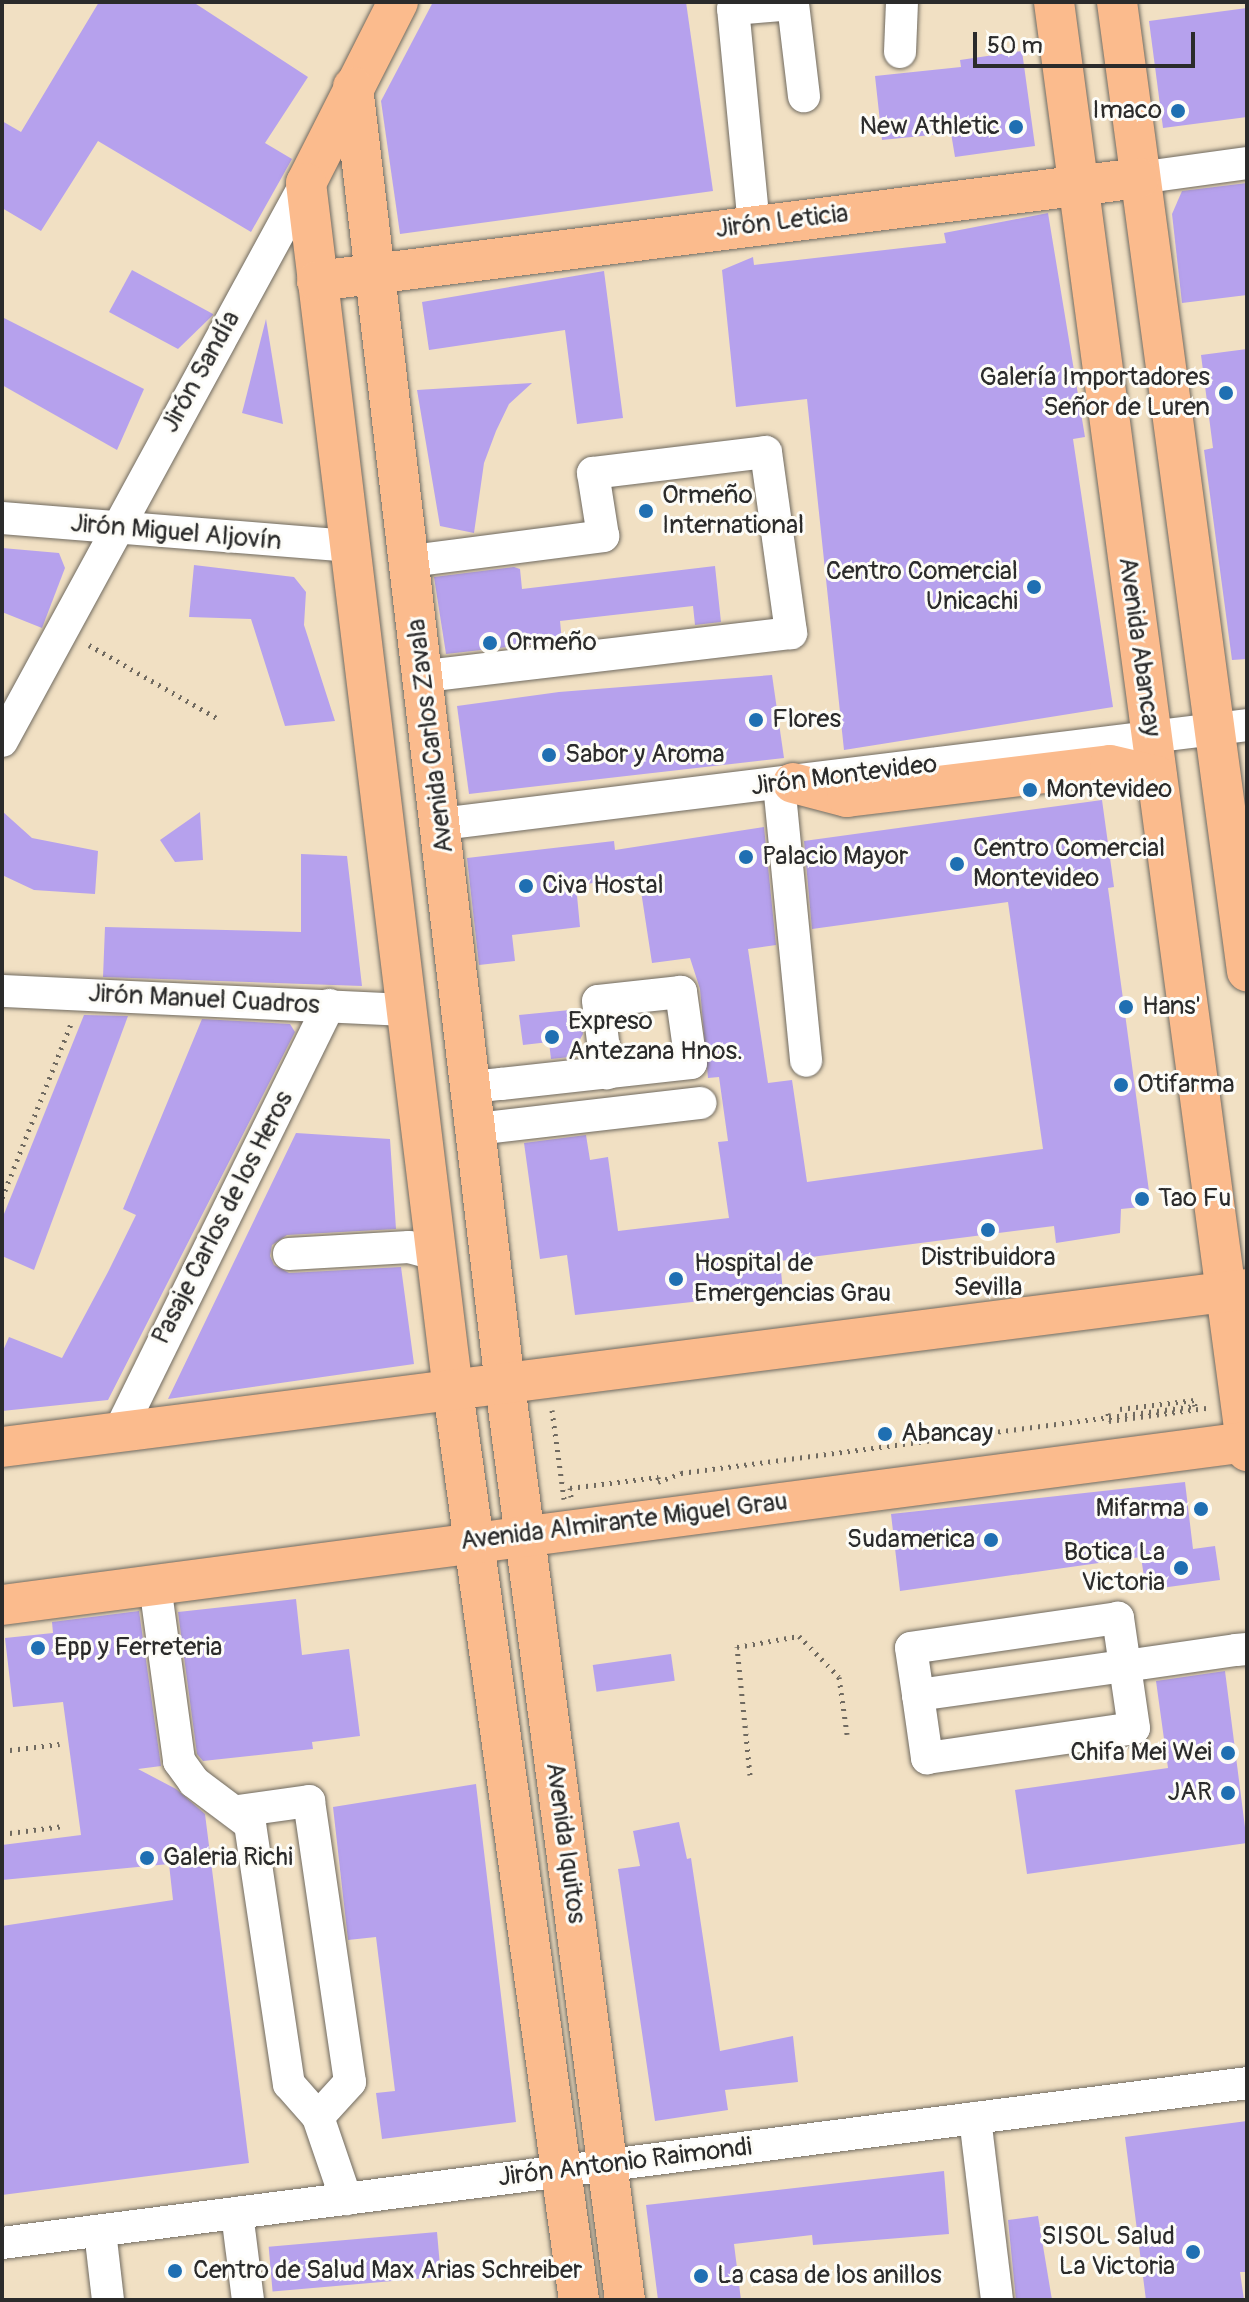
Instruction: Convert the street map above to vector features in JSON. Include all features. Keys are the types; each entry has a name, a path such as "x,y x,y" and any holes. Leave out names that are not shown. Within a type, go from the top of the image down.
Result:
{"main road":[{"name":"Jirón Sandía","path":"306,183 398,2"},
{"name":"Avenida Abancay","path":"1054,2 1154,757 1233,1295 1231,1427"},
{"path":"1117,2 1139,178 1232,727 1247,971"},
{"name":"Avenida Carlos Zavala","path":"353,87 378,274 506,1393"},
{"name":"Jirón Leticia","path":"317,281 1139,178"},
{"path":"306,183 454,1400"},
{"path":"366,682 424,676"},
{"path":"786,784 847,797 1154,757"},
{"path":"416,1093 471,1087"},
{"path":"2,1447 119,1432 454,1400 1233,1295"},
{"name":"Avenida Iquitos","path":"506,1393 625,2300"},
{"name":"Avenida Iquitos","path":"454,1400 579,2300"},
{"name":"Avenida Almirante Miguel Grau","path":"2,1605 155,1585 473,1531 1231,1427"}],"street":[{"path":"900,52 902,2"},
{"path":"754,226 733,9 793,4 804,96"},
{"name":"Jirón Leticia","path":"1139,178 1247,163"},
{"name":"Jirón Sandía","path":"2,741 114,528 306,183"},
{"path":"411,561 603,536 593,473 766,452 791,633 424,676"},
{"name":"Jirón Miguel Aljovín","path":"2,518 349,546"},
{"path":"1154,757 1232,727"},
{"path":"786,784 806,1061"},
{"name":"Jirón Montevideo","path":"441,824 786,784"},
{"name":"Jirón Manuel Cuadros","path":"2,991 406,1010"},
{"name":"Pasaje Carlos de los Heros","path":"119,1432 329,1005"},
{"path":"471,1087 607,1073"},
{"path":"476,1129 700,1103"},
{"path":"289,1254 409,1247 436,1254"},
{"path":"155,1585 179,1761 194,1782 238,1811 250,1824 289,2084 318,2117 346,2199"},
{"path":"1118,1618 1125,1666 1134,1728 927,1758 911,1648 1118,1618"},
{"path":"918,1695 1247,1649"},
{"path":"238,1811 309,1801 350,2082 318,2117"},
{"name":"Jirón Antonio Raimondi","path":"2,2243 1247,2083"},
{"path":"975,2118 997,2300"},
{"path":"237,2213 248,2300"},
{"path":"100,2231 108,2300"}],"path":[{"path":"60,629 217,718"},
{"path":"2,1198 83,994"},
{"path":"550,1397 566,1508"},
{"path":"681,1473 1092,1415 1107,1414 1122,1413 1195,1406 1194,1400 1108,1411 1109,1421 1231,1427"},
{"path":"750,1775 737,1647 799,1636 839,1677 847,1734"},
{"path":"2,1751 60,1744"},
{"path":"2,1834 63,1826"}],"building":[{"path":"99,2 193,2 308,77 265,143 292,159 251,232 98,141 41,231 2,208 2,121 21,132"},
{"path":"433,2 686,2 713,191 400,234 381,101"},
{"path":"1247,8 1247,117 1163,128 1149,21"},
{"path":"1022,51 1035,146 955,157 951,133 882,140 875,76 961,67 960,60"},
{"path":"1247,183 1247,295 1182,303 1172,214 1182,191"},
{"path":"1048,213 1085,437 1073,439 1113,707 844,750 807,399 736,407 722,270 753,257 754,265 946,243 944,233"},
{"path":"132,270 213,315 178,349 109,312"},
{"path":"604,271 623,418 577,424 565,330 429,350 422,302"},
{"path":"2,317 144,389 117,450 2,385"},
{"path":"266,319 283,424 242,413"},
{"path":"1247,349 1247,659 1232,660 1204,450 1213,448 1201,355"},
{"path":"532,383 509,404 496,431 484,463 474,533 440,526 417,390"},
{"path":"2,548 59,553 65,568 42,628 2,612"},
{"path":"194,565 294,577 306,592 304,625 335,721 285,726 251,619 189,617"},
{"path":"715,566 721,622 695,625 693,606 560,621 562,641 446,654 434,577 514,567 520,569 522,589"},
{"path":"772,675 784,758 469,794 457,706 559,692"},
{"path":"1102,800 1114,887 1108,888 1151,1206 1121,1209 1120,1233 1056,1243 1054,1226 780,1261 783,1292 575,1315 567,1255 540,1259 524,1143 586,1135 590,1160 608,1157 618,1231 729,1218 718,1142 728,1141 719,1077 708,1078 700,989 690,958 652,963 639,878 576,885 580,927 512,935 515,961 479,965 467,858 614,841 615,850 764,827 776,945 748,949 768,1083 792,1080 807,1182 1043,1149 1008,902 812,929 804,841"},
{"path":"2,811 32,838 98,851 95,894 34,890 2,875"},
{"path":"200,812 203,860 175,862 160,840"},
{"path":"301,854 347,856 362,986 103,977 105,927 301,932"},
{"name":"Expreso Antezana Hnos.","path":"580,1009 583,1034 570,1057 551,1059 549,1042 523,1045 519,1015"},
{"path":"84,1015 128,1016 34,1270 2,1256 2,1219"},
{"path":"202,1019 290,1024 295,1032 108,1400 2,1411 2,1353 9,1337 62,1358 108,1272 136,1215 123,1209"},
{"path":"296,1133 390,1139 396,1229 287,1235 272,1245 270,1256 274,1265 289,1273 401,1267 414,1364 168,1399"},
{"path":"1185,1482 1193,1549 1215,1546 1220,1580 1146,1590 1141,1557 900,1591 891,1514"},
{"path":"296,1599 302,1655 349,1649 360,1736 312,1742 313,1749 203,1761 197,1754 178,1612"},
{"name":"Galeria Richi","path":"139,1611 161,1766 138,1769 176,1789 205,1814 249,2163 2,2195 2,1926 173,1900 169,1864 2,1880 2,1845 81,1835 63,1702 13,1707 5,1638 53,1633 52,1622"},
{"path":"671,1654 675,1681 597,1692 593,1665"},
{"path":"1225,1671 1247,1843 1027,1874 1015,1790 1168,1768 1156,1681"},
{"path":"476,1784 516,2122 382,2139 376,2093 395,2091 376,1937 348,1940 333,1807"},
{"path":"679,1822 687,1859 691,1858 720,2051 793,2036 798,2082 725,2090 728,2110 655,2121 618,1869 640,1866 633,1831"},
{"path":"1247,2121 1247,2272 1240,2272 1244,2300 1146,2300 1125,2137"},
{"path":"944,2171 949,2234 813,2245 812,2235 734,2244 741,2300 658,2300 646,2205"},
{"path":"1038,2216 1052,2300 1016,2300 1008,2220"},
{"path":"437,2232 441,2277 273,2292 269,2247"}],"place":[{"name":"Imaco","path":"1178,111"},
{"name":"New Athletic","path":"1016,127"},
{"name":"Galería Importadores Señor de Luren","path":"1226,393"},
{"name":"Ormeño International","path":"646,511"},
{"name":"Centro Comercial Unicachi","path":"1034,587"},
{"name":"Ormeño","path":"490,643"},
{"name":"Flores","path":"756,720"},
{"name":"Sabor y Aroma","path":"549,755"},
{"name":"Montevideo","path":"1030,790"},
{"name":"Palacio Mayor","path":"746,857"},
{"name":"Centro Comercial Montevideo","path":"957,864"},
{"name":"Civa Hostal","path":"526,886"},
{"name":"Hans'","path":"1126,1007"},
{"name":"Expreso Antezana Hnos.","path":"552,1037"},
{"name":"Otifarma","path":"1121,1085"},
{"name":"Tao Fu","path":"1142,1199"},
{"name":"Distribuidora Sevilla","path":"988,1230"},
{"name":"Hospital de Emergencias Grau","path":"676,1279"},
{"name":"Abancay","path":"885,1434"},
{"name":"Mifarma","path":"1201,1509"},
{"name":"Sudamerica","path":"991,1540"},
{"name":"Botica La Victoria","path":"1181,1568"},
{"name":"Epp y Ferreteria","path":"38,1648"},
{"name":"Chifa Mei Wei","path":"1228,1753"},
{"name":"JAR","path":"1228,1793"},
{"name":"Galeria Richi","path":"147,1858"},
{"name":"SISOL Salud La Victoria","path":"1193,2252"},
{"name":"Centro de Salud Max Arias Schreiber","path":"175,2271"},
{"name":"La casa de los anillos","path":"701,2276"}]}
